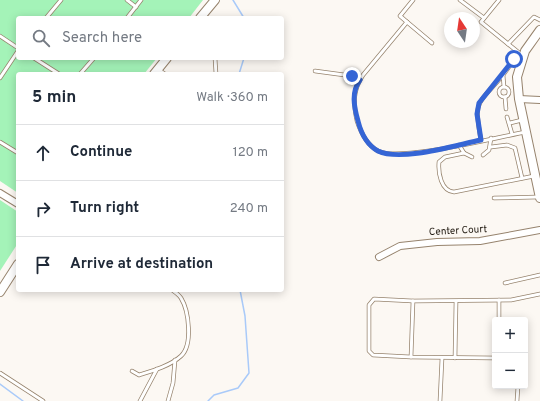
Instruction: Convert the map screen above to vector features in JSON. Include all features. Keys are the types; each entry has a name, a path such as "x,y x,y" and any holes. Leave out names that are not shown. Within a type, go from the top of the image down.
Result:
{"street":[{"path":"202,16 215,0"},
{"path":"540,30 521,53 513,91 519,99 540,197"},
{"path":"159,72 166,60"},
{"path":"519,99 540,100"},
{"path":"0,193 16,203"},
{"name":"Center Court","path":"379,257 400,246 437,242 480,241 540,230"},
{"path":"0,292 16,267"}],"lane":[{"path":"48,16 61,0"},
{"path":"127,0 136,7"},
{"path":"128,16 141,0"},
{"path":"412,0 400,16 432,43"},
{"path":"460,0 484,18"},
{"path":"481,140 477,108 481,100 521,53 481,22 499,0"},
{"path":"508,44 534,17 540,20"},
{"path":"407,22 360,80 354,94 356,115 364,137 370,145 378,151 388,154 411,154 526,132"},
{"path":"0,36 16,47"},
{"path":"0,78 16,54"},
{"path":"37,60 56,72"},
{"path":"82,72 92,60"},
{"path":"215,60 216,72"},
{"path":"315,71 352,76 360,80"},
{"path":"503,75 504,87"},
{"path":"504,87 513,91 505,97"},
{"path":"504,87 501,88 499,93 500,96 505,97"},
{"path":"505,97 506,108"},
{"path":"507,117 512,134"},
{"path":"510,123 523,120"},
{"path":"483,155 491,147 491,138"},
{"path":"0,142 16,152"},
{"path":"459,145 464,153 472,157"},
{"path":"491,147 507,145 515,148 522,178"},
{"path":"464,153 445,157 439,162 443,187 447,191 454,192 535,176"},
{"path":"494,198 540,197"},
{"path":"505,283 540,275"},
{"path":"132,371 139,375 157,369 181,356 188,347 188,313 180,297 174,292"},
{"path":"492,358 442,358 373,355 369,350 369,305 374,299 456,302 511,300 540,294"},
{"path":"499,300 499,317"},
{"path":"411,357 412,301"},
{"path":"455,358 456,302"},
{"path":"440,401 442,358"},
{"path":"168,401 173,383 175,359"},
{"path":"140,401 157,369"},
{"path":"0,373 43,401"},
{"path":"517,401 518,389"}],"green space":[{"path":"0,0 203,0 191,16 16,16 16,60 155,60 146,72 16,72 16,192 0,181"},
{"path":"0,200 16,211 16,246 0,271"}],"waterway":[{"path":"233,0 243,16"},
{"path":"240,72 243,60"},
{"path":"208,401 214,395 238,388 249,373 245,316 240,292"},
{"path":"0,384 23,401"}],"route":[{"path":"352,76 360,80 354,94 354,104 359,126 370,145 378,151 388,154 411,154 481,140 477,118 477,108 479,103 503,75 514,59"}]}
